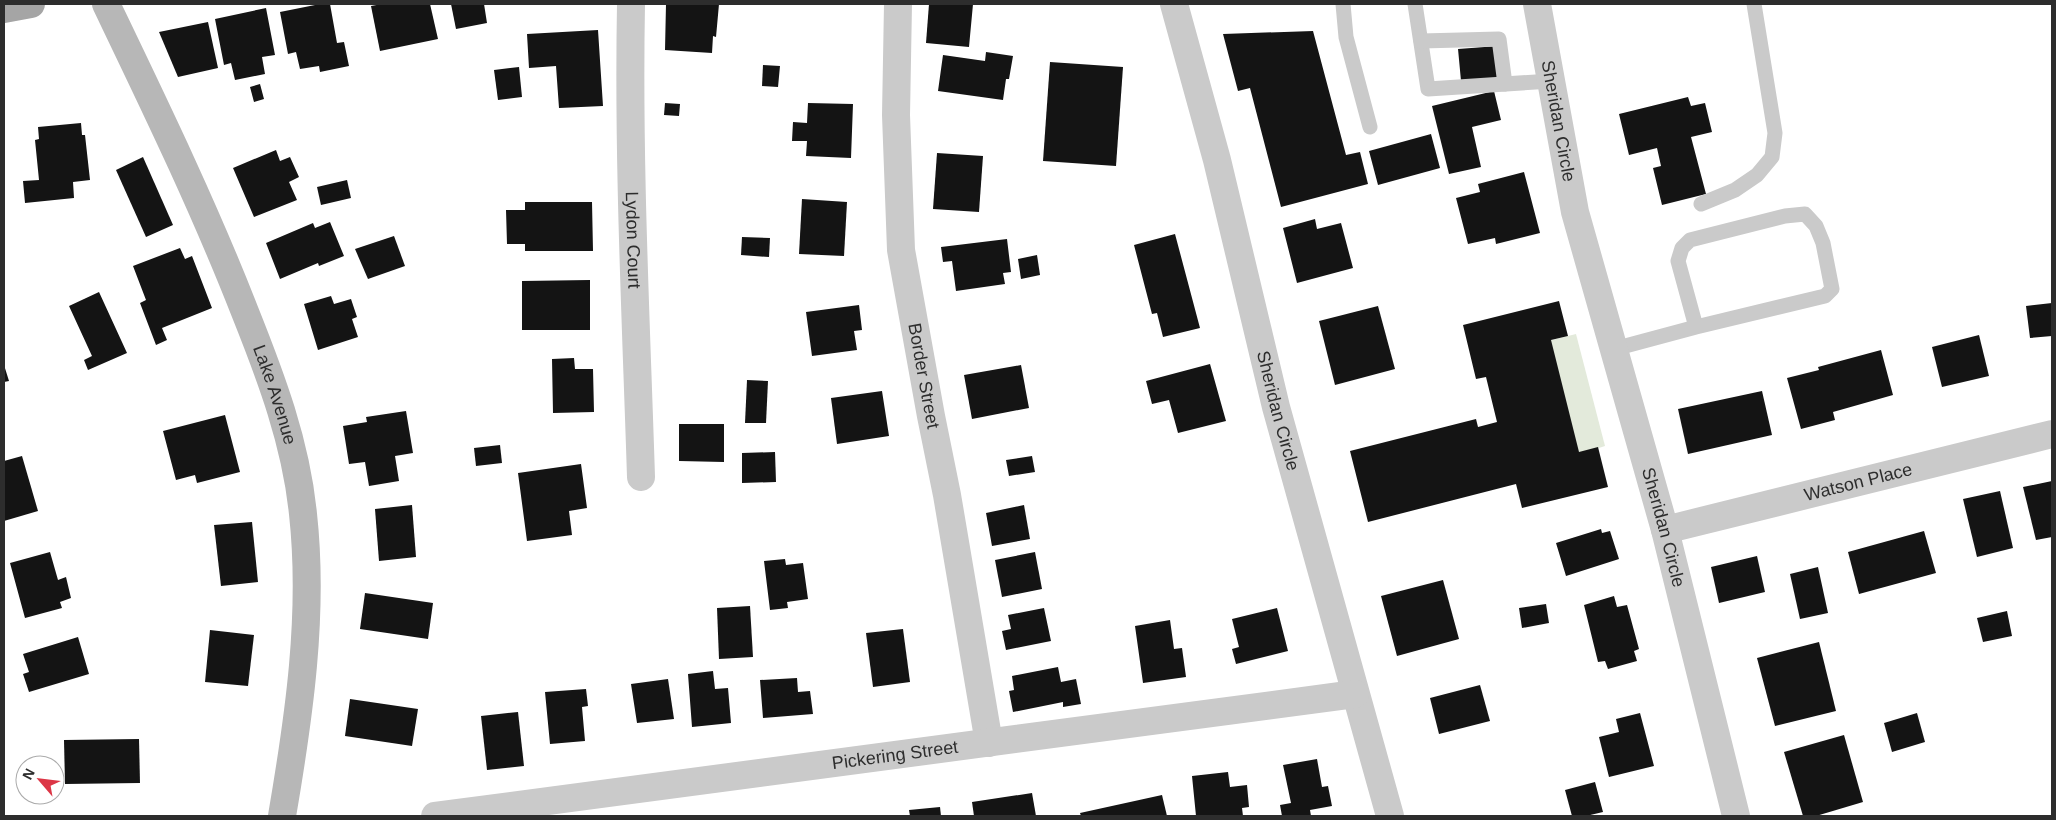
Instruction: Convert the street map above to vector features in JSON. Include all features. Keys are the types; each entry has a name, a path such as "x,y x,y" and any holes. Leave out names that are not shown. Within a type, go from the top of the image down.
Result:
{"main road":[{"path":"4,9 30,4"}],"street":[{"name":"Lake Avenue","path":"106,4 161,119 230,275 272,381 295,465 305,530 306,608 300,686 282,816"},
{"name":"Lydon Court","path":"631,4 632,194 642,477"},
{"name":"Border Street","path":"898,4 896,115 901,250 947,495 990,743"},
{"name":"Sheridan Circle","path":"1174,4 1217,160 1276,407 1390,816"},
{"name":"Sheridan Circle","path":"1537,4 1575,212 1665,530 1736,816"},
{"name":"Watson Place","path":"1665,530 2052,434"},
{"name":"Pickering Street","path":"435,816 1355,694"}],"lane":[{"path":"1343,4 1346,37 1370,127"},
{"path":"1415,4 1428,89 1551,81"},
{"path":"1700,204 1735,190 1757,175 1772,158 1775,133 1754,4"},
{"path":"1421,40 1499,39 1505,84"},
{"path":"1614,349 1825,296 1832,288 1823,243 1816,226 1805,214 1785,216 1690,240 1682,248 1678,261 1696,327"}],"green space":[{"path":"1576,334 1605,446 1571,457 1544,342"}],"building":[{"path":"320,4 330,4 337,43 344,42 349,66 320,72 319,66 300,69 296,52 288,54 280,12"},
{"path":"382,4 430,4 438,39 380,51 371,6"},
{"path":"451,4 484,4 487,23 456,29"},
{"path":"666,4 719,4 716,37 713,36 712,53 665,50"},
{"path":"929,4 973,4 969,47 926,43"},
{"path":"266,8 275,55 262,57 265,74 235,80 231,63 224,65 215,19"},
{"path":"208,22 218,68 178,77 159,32"},
{"path":"598,30 603,106 559,108 556,66 529,68 527,34"},
{"path":"1313,31 1346,155 1360,152 1368,184 1281,207 1250,88 1238,91 1223,34"},
{"path":"1498,46 1500,78 1461,81 1458,49"},
{"path":"986,52 1013,56 1009,79 1006,79 1003,100 938,91 943,55 985,61"},
{"path":"1050,62 1123,67 1116,166 1043,161"},
{"path":"763,65 780,66 778,87 762,86"},
{"path":"519,67 522,97 498,100 494,70"},
{"path":"260,84 264,99 254,102 250,87"},
{"path":"1494,91 1501,120 1472,127 1481,167 1449,174 1432,106"},
{"path":"1688,97 1691,106 1705,103 1712,132 1691,137 1706,194 1662,205 1653,168 1661,166 1657,148 1629,155 1619,114"},
{"path":"665,103 680,104 679,116 664,115"},
{"path":"808,103 853,104 851,158 806,156 807,141 792,141 793,122 807,123"},
{"path":"81,123 82,135 85,135 90,180 73,182 74,198 25,203 23,181 39,180 35,140 39,139 38,127"},
{"path":"1431,134 1440,168 1378,185 1369,151"},
{"path":"276,150 280,161 290,157 299,177 289,182 297,200 254,217 233,168"},
{"path":"937,153 983,156 979,212 933,209"},
{"path":"143,157 173,225 146,237 116,170"},
{"path":"1524,172 1540,233 1496,244 1495,238 1468,244 1456,198 1480,192 1478,184"},
{"path":"347,180 351,198 321,205 317,187"},
{"path":"802,199 847,202 844,256 799,254"},
{"path":"525,202 592,202 593,251 525,251 525,244 507,244 506,210 525,210"},
{"path":"1315,219 1317,229 1341,223 1353,268 1297,283 1283,228"},
{"path":"330,222 344,256 319,266 318,263 280,279 266,243 313,223 315,228"},
{"path":"1175,234 1200,328 1163,337 1157,313 1152,314 1134,245"},
{"path":"394,236 405,266 368,279 355,249"},
{"path":"742,237 770,238 769,257 741,255"},
{"path":"1007,239 1011,272 1003,273 1005,284 956,291 952,261 943,262 941,247"},
{"path":"180,248 185,259 192,256 212,308 162,328 167,340 156,345 140,303 146,300 133,266"},
{"path":"1037,255 1040,275 1021,279 1018,259"},
{"path":"590,280 590,330 522,330 522,281"},
{"path":"99,292 127,353 88,370 84,360 92,356 69,306"},
{"path":"331,296 334,304 351,299 357,317 352,319 358,337 318,350 304,304"},
{"path":"1559,301 1568,336 1551,340 1579,452 1598,447 1608,487 1522,508 1516,484 1368,522 1350,451 1476,419 1478,427 1497,422 1486,377 1476,379 1463,325"},
{"path":"2052,303 2052,336 2030,338 2026,306"},
{"path":"859,305 862,330 854,331 857,350 812,356 806,312"},
{"path":"1378,306 1395,369 1335,385 1319,321"},
{"path":"1979,335 1989,376 1942,387 1932,347"},
{"path":"1881,350 1893,395 1833,412 1835,420 1801,429 1787,378 1819,370 1818,367"},
{"path":"574,358 575,369 593,369 594,412 553,413 552,359"},
{"path":"1210,364 1226,421 1178,433 1169,400 1152,404 1146,381"},
{"path":"4,365 9,381 4,382"},
{"path":"1021,365 1029,408 972,419 964,375"},
{"path":"747,380 768,381 766,423 745,423"},
{"path":"882,391 889,436 837,444 831,398"},
{"path":"1762,391 1772,435 1688,454 1678,409"},
{"path":"406,411 413,453 395,456 399,481 369,486 365,462 349,464 343,426 367,422 366,417"},
{"path":"225,415 240,472 197,483 195,475 176,480 163,431"},
{"path":"679,424 724,424 724,462 679,461"},
{"path":"500,445 502,463 476,466 474,448"},
{"path":"775,452 776,482 742,483 742,453"},
{"path":"22,456 38,511 4,521 4,461"},
{"path":"1032,456 1035,472 1009,476 1006,460"},
{"path":"581,464 587,508 569,511 572,535 527,541 518,473"},
{"path":"2052,481 2052,537 2036,540 2023,487"},
{"path":"2000,491 2013,548 1977,557 1963,499"},
{"path":"412,505 416,557 379,561 375,509"},
{"path":"1024,505 1030,539 992,546 986,513"},
{"path":"252,522 258,582 221,586 214,525"},
{"path":"1601,529 1602,533 1610,531 1619,559 1566,576 1556,543"},
{"path":"1924,531 1936,573 1859,594 1848,552"},
{"path":"50,552 58,580 66,577 71,598 60,602 62,608 25,618 10,563"},
{"path":"1035,552 1042,589 1002,597 995,560"},
{"path":"1757,556 1765,592 1719,603 1711,567"},
{"path":"785,559 786,565 803,563 808,599 787,602 788,608 770,610 764,561"},
{"path":"1818,567 1828,613 1800,619 1790,574"},
{"path":"1443,580 1459,639 1397,656 1381,596"},
{"path":"365,593 433,603 428,639 360,629"},
{"path":"1614,596 1617,607 1627,605 1639,649 1634,651 1637,661 1608,669 1605,661 1598,662 1584,605"},
{"path":"1546,604 1549,623 1522,628 1519,608"},
{"path":"750,606 753,657 719,659 717,608"},
{"path":"1044,608 1051,641 1006,650 1002,631 1011,629 1008,615"},
{"path":"1277,608 1288,651 1236,664 1232,649 1239,647 1232,619"},
{"path":"2007,611 2012,636 1983,642 1977,618"},
{"path":"1170,620 1174,649 1182,648 1186,677 1143,683 1135,626"},
{"path":"903,629 910,682 873,687 866,633"},
{"path":"210,630 254,635 248,686 205,682"},
{"path":"78,637 89,674 29,692 23,674 29,672 23,654"},
{"path":"1819,642 1836,711 1775,726 1757,658"},
{"path":"1058,667 1061,682 1076,679 1081,704 1063,707 1063,702 1013,712 1009,691 1014,690 1012,676"},
{"path":"713,671 715,689 728,688 731,723 692,727 688,674"},
{"path":"797,678 798,692 810,691 813,714 763,718 760,680"},
{"path":"668,679 674,719 637,723 631,684"},
{"path":"1480,685 1490,721 1439,734 1430,698"},
{"path":"586,689 588,706 582,707 585,741 550,744 545,692"},
{"path":"350,699 418,709 412,746 345,736"},
{"path":"518,712 524,766 487,770 481,716"},
{"path":"1640,713 1654,766 1609,777 1599,737 1619,732 1616,719"},
{"path":"1917,713 1925,742 1892,752 1884,723"},
{"path":"1844,735 1863,802 1816,816 1803,816 1784,752"},
{"path":"139,739 140,783 65,784 64,740"},
{"path":"1317,759 1322,787 1328,786 1332,806 1310,810 1311,816 1282,816 1280,805 1291,803 1283,765"},
{"path":"1228,772 1230,787 1247,785 1249,807 1242,808 1243,816 1196,816 1192,776"},
{"path":"1595,782 1603,812 1586,816 1572,816 1565,790"},
{"path":"1032,793 1036,816 974,816 972,802"},
{"path":"1162,795 1167,816 1081,816 1080,813"},
{"path":"940,807 941,816 910,816 909,810"}]}
